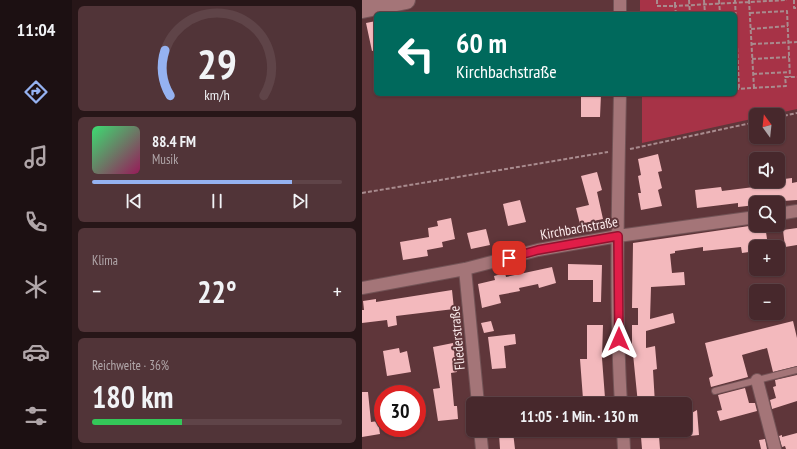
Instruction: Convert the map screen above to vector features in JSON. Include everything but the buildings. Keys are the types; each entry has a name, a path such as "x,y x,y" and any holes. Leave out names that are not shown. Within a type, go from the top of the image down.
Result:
{"street":[{"path":"362,10 406,0"},
{"path":"620,0 620,12"},
{"path":"620,96 619,151 617,171 621,397"},
{"path":"785,213 797,211"},
{"name":"Kirchbachstraße","path":"362,288 465,269 538,250 618,236 749,218"},
{"name":"Fliederstraße","path":"465,269 477,397"},
{"path":"757,380 775,449"},
{"path":"481,437 482,449"},
{"path":"623,437 624,449"}],"lane":[{"path":"715,391 797,370"}],"path":[{"path":"657,0 657,6 689,6 749,1 787,0"},
{"path":"675,0 676,12"},
{"path":"689,0 690,12"},
{"path":"704,0 705,12"},
{"path":"719,0 720,12"},
{"path":"794,0 794,8 797,8"},
{"path":"749,1 754,88"},
{"path":"735,2 735,12"},
{"path":"750,13 787,11 790,77"},
{"path":"751,29 788,26"},
{"path":"752,44 797,42"},
{"path":"752,59 790,57"},
{"path":"737,64 739,89 786,86 785,78 797,77"},
{"path":"753,74 790,72"},
{"path":"785,115 797,112"},
{"path":"362,193 619,151 749,123"}],"shaded area":[{"path":"640,0 797,0 797,109 785,112 785,108 749,108 749,120 642,143 642,96 737,96 737,12 640,12"}],"route":[{"path":"509,258 538,250 618,236 619,339"}]}
